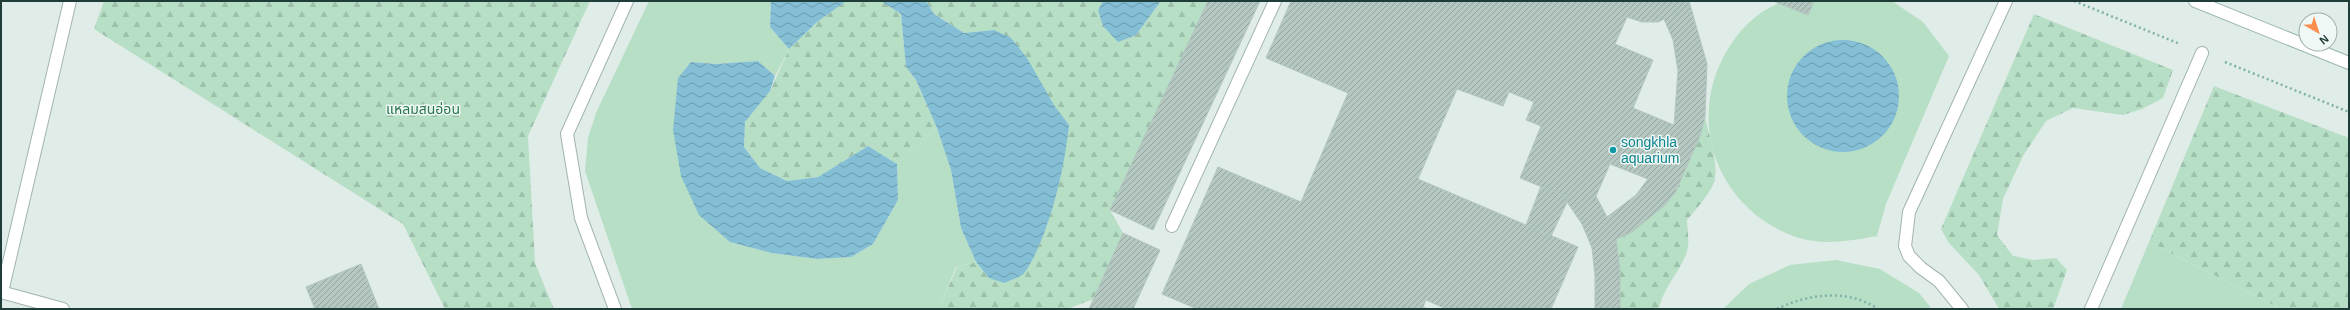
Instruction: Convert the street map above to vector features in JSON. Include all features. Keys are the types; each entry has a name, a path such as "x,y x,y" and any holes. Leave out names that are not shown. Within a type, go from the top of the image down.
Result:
{"street":[{"path":"63,309 1,292 70,1"},
{"path":"615,309 581,218 567,134 627,1"},
{"path":"1172,226 1275,1"},
{"path":"1962,309 1939,281 1921,268 1909,256 1905,246 1909,212 2006,1"},
{"path":"2195,1 2349,63"},
{"path":"2091,309 2202,53"}],"path":[{"path":"1777,309 1795,300 1817,296 1849,297 1878,309"}],"green space":[{"name":"แหลมสนอ่อน","path":"104,1 590,1 528,136 535,263 554,309 445,309 403,224 94,29"},
{"path":"649,1 771,1 770,27 789,49 775,76 758,61 716,64 691,62 730,242 772,253 817,259 851,257 873,244 898,200 897,164 937,128 951,170 961,228 976,262 956,267 941,304 943,309 632,309 585,171 588,138 596,113"},
{"path":"881,1 901,14 906,67 916,80 937,128 897,164 868,146 818,177 787,181 760,168 744,147 745,122 770,91 789,49 817,22 845,2"},
{"path":"926,1 1103,1 1098,10 1136,35 1161,1 1208,1 1110,210 1123,233 1094,299 1067,309 943,309 941,304 957,267 976,262 989,278 1047,226 1069,125 994,30 964,33 933,13"},
{"path":"1814,1 1892,1 1923,22 1949,56 1886,204 1877,236 1836,242 1806,240 1796,237 1769,224 1747,207 1729,186 1717,162 1710,136 1709,109 1714,81 1725,54 1735,38 1748,24 1770,7 1779,3 1808,15"},
{"path":"2034,14 2173,70 2163,98 2142,109 2123,115 2073,108 2046,121 2023,156 2003,199 1997,235 2013,256 2033,260 2056,258 2067,270 2053,309 1999,309 1979,275 1949,243 1941,229"},
{"path":"2214,86 2349,138 2349,309 2281,309 2149,242"},
{"path":"1705,117 1713,148 1716,171 1715,179 1714,184 1699,206 1687,220 1688,244 1684,259 1664,294 1659,309 1620,309 1620,270 1616,239 1676,191 1700,136"},
{"path":"2149,242 2281,309 2121,309"},
{"path":"1836,260 1880,269 1919,293 1932,309 1723,309 1749,284 1790,265"}],"water":[{"path":"771,1 865,1 845,2 817,22 789,49 770,27"},
{"path":"881,1 926,1 934,14 964,33 994,30 1011,38 1027,58 1054,105 1069,125 1060,181 1048,221 1034,257 1025,272 1019,277 1004,283 989,278 976,262 961,228 951,170 937,128 916,80 906,67 901,14"},
{"path":"1103,1 1161,1 1136,35 1118,42 1103,26 1098,10"},
{"path":"1843,40 1865,44 1883,56 1895,74 1899,96 1895,118 1883,136 1865,148 1843,152 1821,148 1803,136 1791,118 1787,96 1791,74 1803,56 1821,44"},
{"path":"758,61 775,76 770,91 745,122 744,147 760,168 787,181 818,177 868,146 897,164 898,200 873,244 851,257 817,259 772,253 730,242 699,215 681,176 673,130 678,78 691,62 716,64"}],"building":[{"path":"1208,1 1260,1 1153,230 1110,210"},
{"name":"songkhla aquarium","path":"1291,1 1688,1 1673,15 1689,1 1707,64 1705,117 1700,136 1676,191 1665,205 1632,232 1616,239 1620,270 1620,309 1595,309 1595,276 1592,248 1582,224 1567,202 1569,198 1520,178 1541,126 1526,120 1534,102 1509,92 1503,106 1457,89 1418,179 1578,247 1551,309 1446,309 1426,300 1423,307 1428,309 1197,309 1162,294 1218,167 1301,202 1348,93 1266,58","holes":["1627,17 1642,22 1658,22 1664,19 1673,40 1678,71 1674,125 1633,108 1653,60 1615,44","1610,164 1648,179 1636,195 1607,217 1596,196"]},
{"path":"1773,1 1814,1 1808,15"},
{"path":"1541,186 1569,198 1551,236 1526,225"},
{"path":"1123,233 1160,250 1133,309 1089,309"},
{"path":"361,264 379,309 315,309 306,287"}],"place":[{"name":"songkhla aquarium","path":"1613,150"}]}
